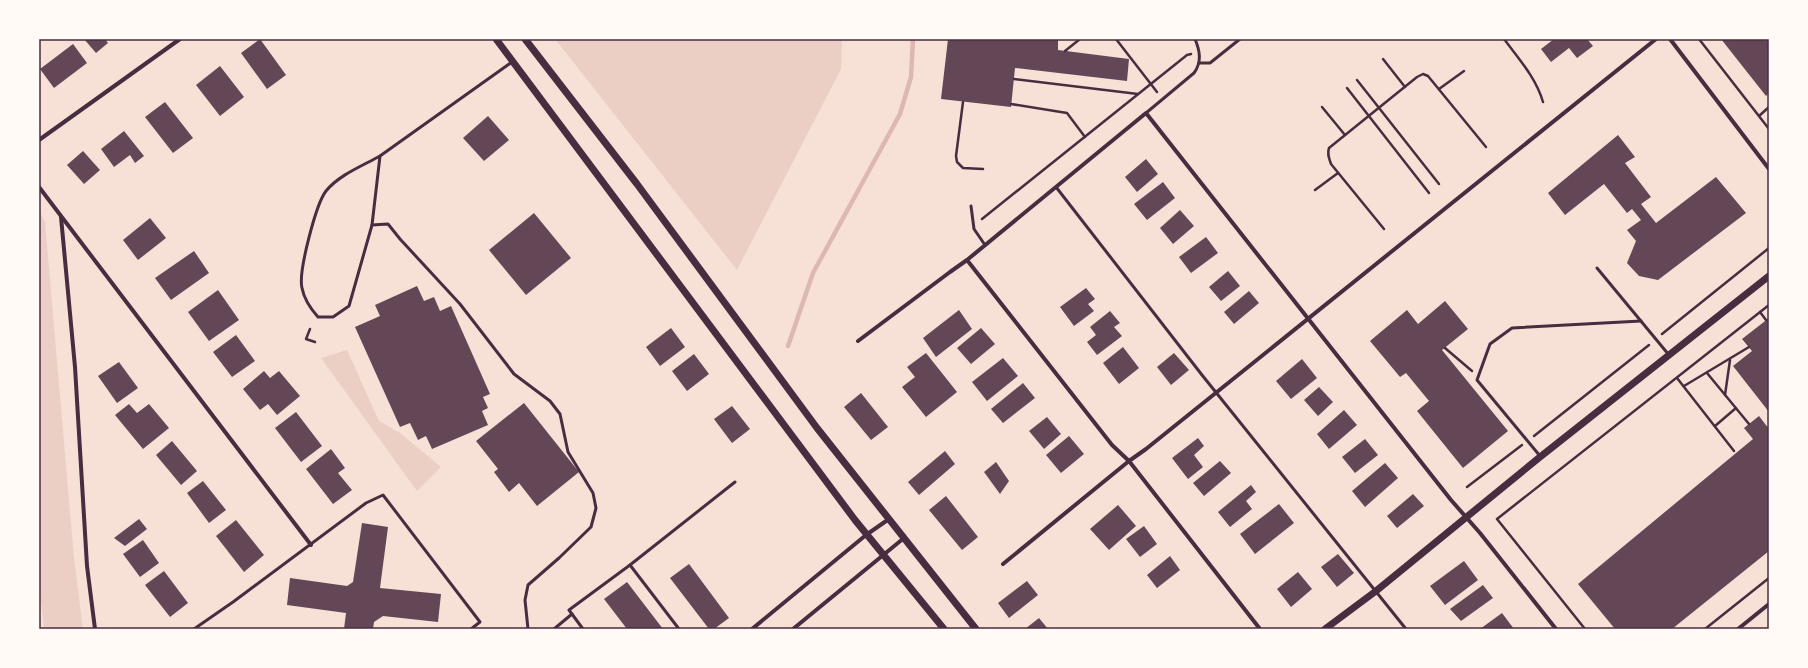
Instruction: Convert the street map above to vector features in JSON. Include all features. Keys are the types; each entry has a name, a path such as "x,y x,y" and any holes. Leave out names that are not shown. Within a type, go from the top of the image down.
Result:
{"street":[{"path":"39,140 180,39"},
{"path":"496,39 866,535 944,629"},
{"path":"525,39 642,190 817,428 976,629"},
{"path":"1003,564 1129,461 1656,39"},
{"path":"1670,39 1769,169"},
{"path":"858,341 986,245 1146,113 1451,500 1556,629"},
{"path":"39,187 311,545"},
{"path":"61,216 75,367 87,566 95,629"},
{"path":"967,260 1112,445 1129,461 1260,629"},
{"path":"1325,629 1376,591 1540,456 1769,276"},
{"path":"752,629 866,535 889,519"},
{"path":"793,629 904,538"},
{"path":"1738,629 1769,604"}],"lane":[{"path":"1146,113 1194,73 1199,66 1200,53 1195,39"},
{"path":"1200,63 1210,63 1240,39"},
{"path":"380,156 372,225 349,306 333,317 318,317 308,306 302,287 301,274 315,218 325,192 338,180 380,156 513,61"},
{"path":"1056,187 1216,392 1406,629"},
{"path":"971,206 973,226 986,245"},
{"path":"372,225 388,224 460,304 514,374 550,402 560,414 568,452 593,493 596,508 591,527 528,585 524,600 528,629"},
{"path":"1597,268 1669,355"},
{"path":"1540,456 1477,380 1490,344 1512,328 1641,321"},
{"path":"583,629 569,610 630,565 735,482"},
{"path":"194,629 311,545 366,503 383,495 480,622 471,629"},
{"path":"630,565 679,629"},
{"path":"554,629 572,614"}],"path":[{"path":"1065,51 1080,39"},
{"path":"1116,39 1162,99"},
{"path":"1504,39 1529,72 1540,91 1543,102"},
{"path":"1699,39 1769,129"},
{"path":"973,226 1187,55 1200,53"},
{"path":"1383,59 1405,87"},
{"path":"1439,89 1464,70"},
{"path":"1384,229 1331,164 1328,156 1328,150 1405,87 1423,74 1428,76 1486,148"},
{"path":"1014,79 1139,94"},
{"path":"1357,80 1439,184"},
{"path":"1347,88 1429,193"},
{"path":"963,102 956,156 958,162 963,168 983,169"},
{"path":"1011,104 1067,113 1085,137"},
{"path":"1322,107 1345,135"},
{"path":"1759,116 1769,107"},
{"path":"1315,190 1338,173"},
{"path":"1468,487 1769,248"},
{"path":"1586,629 1497,519 1769,305"},
{"path":"1760,312 1766,320"},
{"path":"310,329 306,339 315,342"},
{"path":"1684,386 1748,347"},
{"path":"1445,348 1478,376"},
{"path":"1725,395 1730,359"},
{"path":"1707,373 1749,424"},
{"path":"1677,378 1734,451"},
{"path":"1714,426 1736,408"},
{"path":"1705,629 1769,578"}],"shaded area":[{"path":"555,39 842,39 841,69 737,270"},
{"path":"39,211 45,222 74,558 83,629 44,629 39,582"},
{"path":"347,350 379,421 400,433 441,467 417,491 321,358"}],"building":[{"path":"84,39 105,39 108,43 96,53"},
{"path":"260,39 286,75 267,89 241,53"},
{"path":"948,39 1058,39 1058,50 1129,59 1127,81 1015,68 1011,107 941,99"},
{"path":"1554,39 1587,39 1593,46 1577,58 1569,48 1551,62 1541,49"},
{"path":"1721,39 1769,39 1769,93 1766,96"},
{"path":"73,44 87,63 54,88 40,69"},
{"path":"220,66 244,97 220,116 196,85"},
{"path":"165,102 193,138 173,153 145,117"},
{"path":"488,116 509,140 484,161 463,138"},
{"path":"124,131 144,156 135,163 130,155 114,167 101,149"},
{"path":"1618,135 1635,157 1625,163 1651,197 1641,204 1656,223 1716,177 1746,213 1658,280 1639,276 1627,263 1636,241 1627,230 1641,220 1632,209 1627,213 1604,184 1565,215 1548,193"},
{"path":"83,151 100,170 84,184 67,165"},
{"path":"1146,159 1158,174 1137,192 1125,177"},
{"path":"1163,182 1175,198 1147,220 1134,204"},
{"path":"1180,210 1194,226 1173,244 1160,228"},
{"path":"534,213 571,258 526,295 489,250"},
{"path":"150,218 166,238 138,260 123,240"},
{"path":"1206,237 1218,253 1191,273 1179,257"},
{"path":"194,251 209,273 171,300 155,278"},
{"path":"1228,271 1240,286 1221,301 1209,287"},
{"path":"417,286 424,301 434,297 440,311 451,306 490,394 483,397 488,408 482,411 488,425 432,449 426,436 418,440 410,423 400,427 355,327 380,316 375,305"},
{"path":"1086,288 1095,299 1088,304 1094,311 1074,326 1060,307"},
{"path":"218,290 239,320 209,341 188,312"},
{"path":"1249,291 1259,303 1234,324 1224,312"},
{"path":"1445,301 1468,329 1442,350 1508,431 1463,468 1417,411 1429,401 1406,373 1400,377 1370,341 1407,310 1418,324"},
{"path":"959,310 972,329 936,357 923,338"},
{"path":"1110,311 1120,323 1114,327 1122,336 1097,355 1087,342 1096,335 1090,327"},
{"path":"1769,318 1769,412 1733,366 1752,351 1742,339"},
{"path":"671,328 685,347 660,366 646,347"},
{"path":"981,328 995,344 971,364 957,348"},
{"path":"236,335 255,361 232,377 213,352"},
{"path":"1123,347 1139,368 1119,384 1103,363"},
{"path":"926,353 957,392 926,417 902,387 915,377 907,367"},
{"path":"1174,353 1189,370 1171,385 1157,367"},
{"path":"694,354 709,374 687,391 672,371"},
{"path":"1003,358 1018,376 987,401 972,382"},
{"path":"1302,359 1317,378 1291,399 1276,381"},
{"path":"119,362 138,388 117,403 98,376"},
{"path":"264,371 270,378 279,371 300,396 277,415 268,404 260,410 243,389"},
{"path":"1023,383 1035,398 1003,423 991,409"},
{"path":"1319,387 1333,402 1318,416 1304,400"},
{"path":"861,393 888,427 871,440 844,407"},
{"path":"524,403 579,472 537,506 519,483 509,492 494,472 498,469 476,441"},
{"path":"129,404 137,413 149,404 169,428 143,449 115,415"},
{"path":"732,406 750,429 732,443 714,419"},
{"path":"1344,410 1357,425 1329,449 1317,434"},
{"path":"296,412 322,446 301,462 275,428"},
{"path":"1759,416 1769,429 1769,551 1672,629 1615,629 1578,584 1753,439 1744,428"},
{"path":"1047,417 1061,434 1044,449 1029,431"},
{"path":"1069,436 1084,454 1061,473 1046,455"},
{"path":"1198,438 1204,446 1194,455 1203,467 1188,479 1172,458"},
{"path":"1365,439 1378,455 1355,473 1342,457"},
{"path":"172,441 197,471 181,485 156,455"},
{"path":"331,449 345,468 338,473 352,490 333,504 306,469"},
{"path":"945,451 955,464 919,495 908,482"},
{"path":"1220,461 1231,473 1204,496 1193,483"},
{"path":"996,462 1009,481 1000,494 984,472"},
{"path":"1385,463 1398,478 1365,507 1352,491"},
{"path":"203,481 226,510 209,523 187,493"},
{"path":"1251,485 1256,492 1246,501 1252,509 1230,527 1218,512"},
{"path":"1413,494 1424,506 1397,528 1387,516"},
{"path":"946,496 978,537 962,550 929,510"},
{"path":"1279,504 1294,523 1255,554 1240,534"},
{"path":"1118,505 1136,526 1109,550 1090,529"},
{"path":"139,519 147,529 125,546 114,538"},
{"path":"236,520 264,555 244,572 216,536"},
{"path":"362,523 388,527 380,588 441,594 438,622 383,616 374,622 373,629 344,629 346,613 287,605 290,578 347,586 353,582"},
{"path":"1144,526 1157,544 1140,557 1126,539"},
{"path":"143,540 159,563 140,577 123,554"},
{"path":"1338,554 1354,573 1337,587 1321,567"},
{"path":"1170,556 1180,570 1157,588 1147,575"},
{"path":"1464,561 1478,580 1445,605 1430,586"},
{"path":"689,564 729,618 714,629 709,629 670,578"},
{"path":"164,571 188,603 170,617 145,585"},
{"path":"1298,572 1312,589 1291,607 1277,589"},
{"path":"1027,581 1038,595 1009,618 998,603"},
{"path":"627,582 663,629 627,629 604,599"},
{"path":"1483,585 1493,598 1461,621 1450,609"},
{"path":"1502,613 1514,629 1480,629"},
{"path":"1039,618 1048,629 1025,629"}],"waterway":[{"path":"788,346 813,273 900,114 911,77 913,39"}]}
